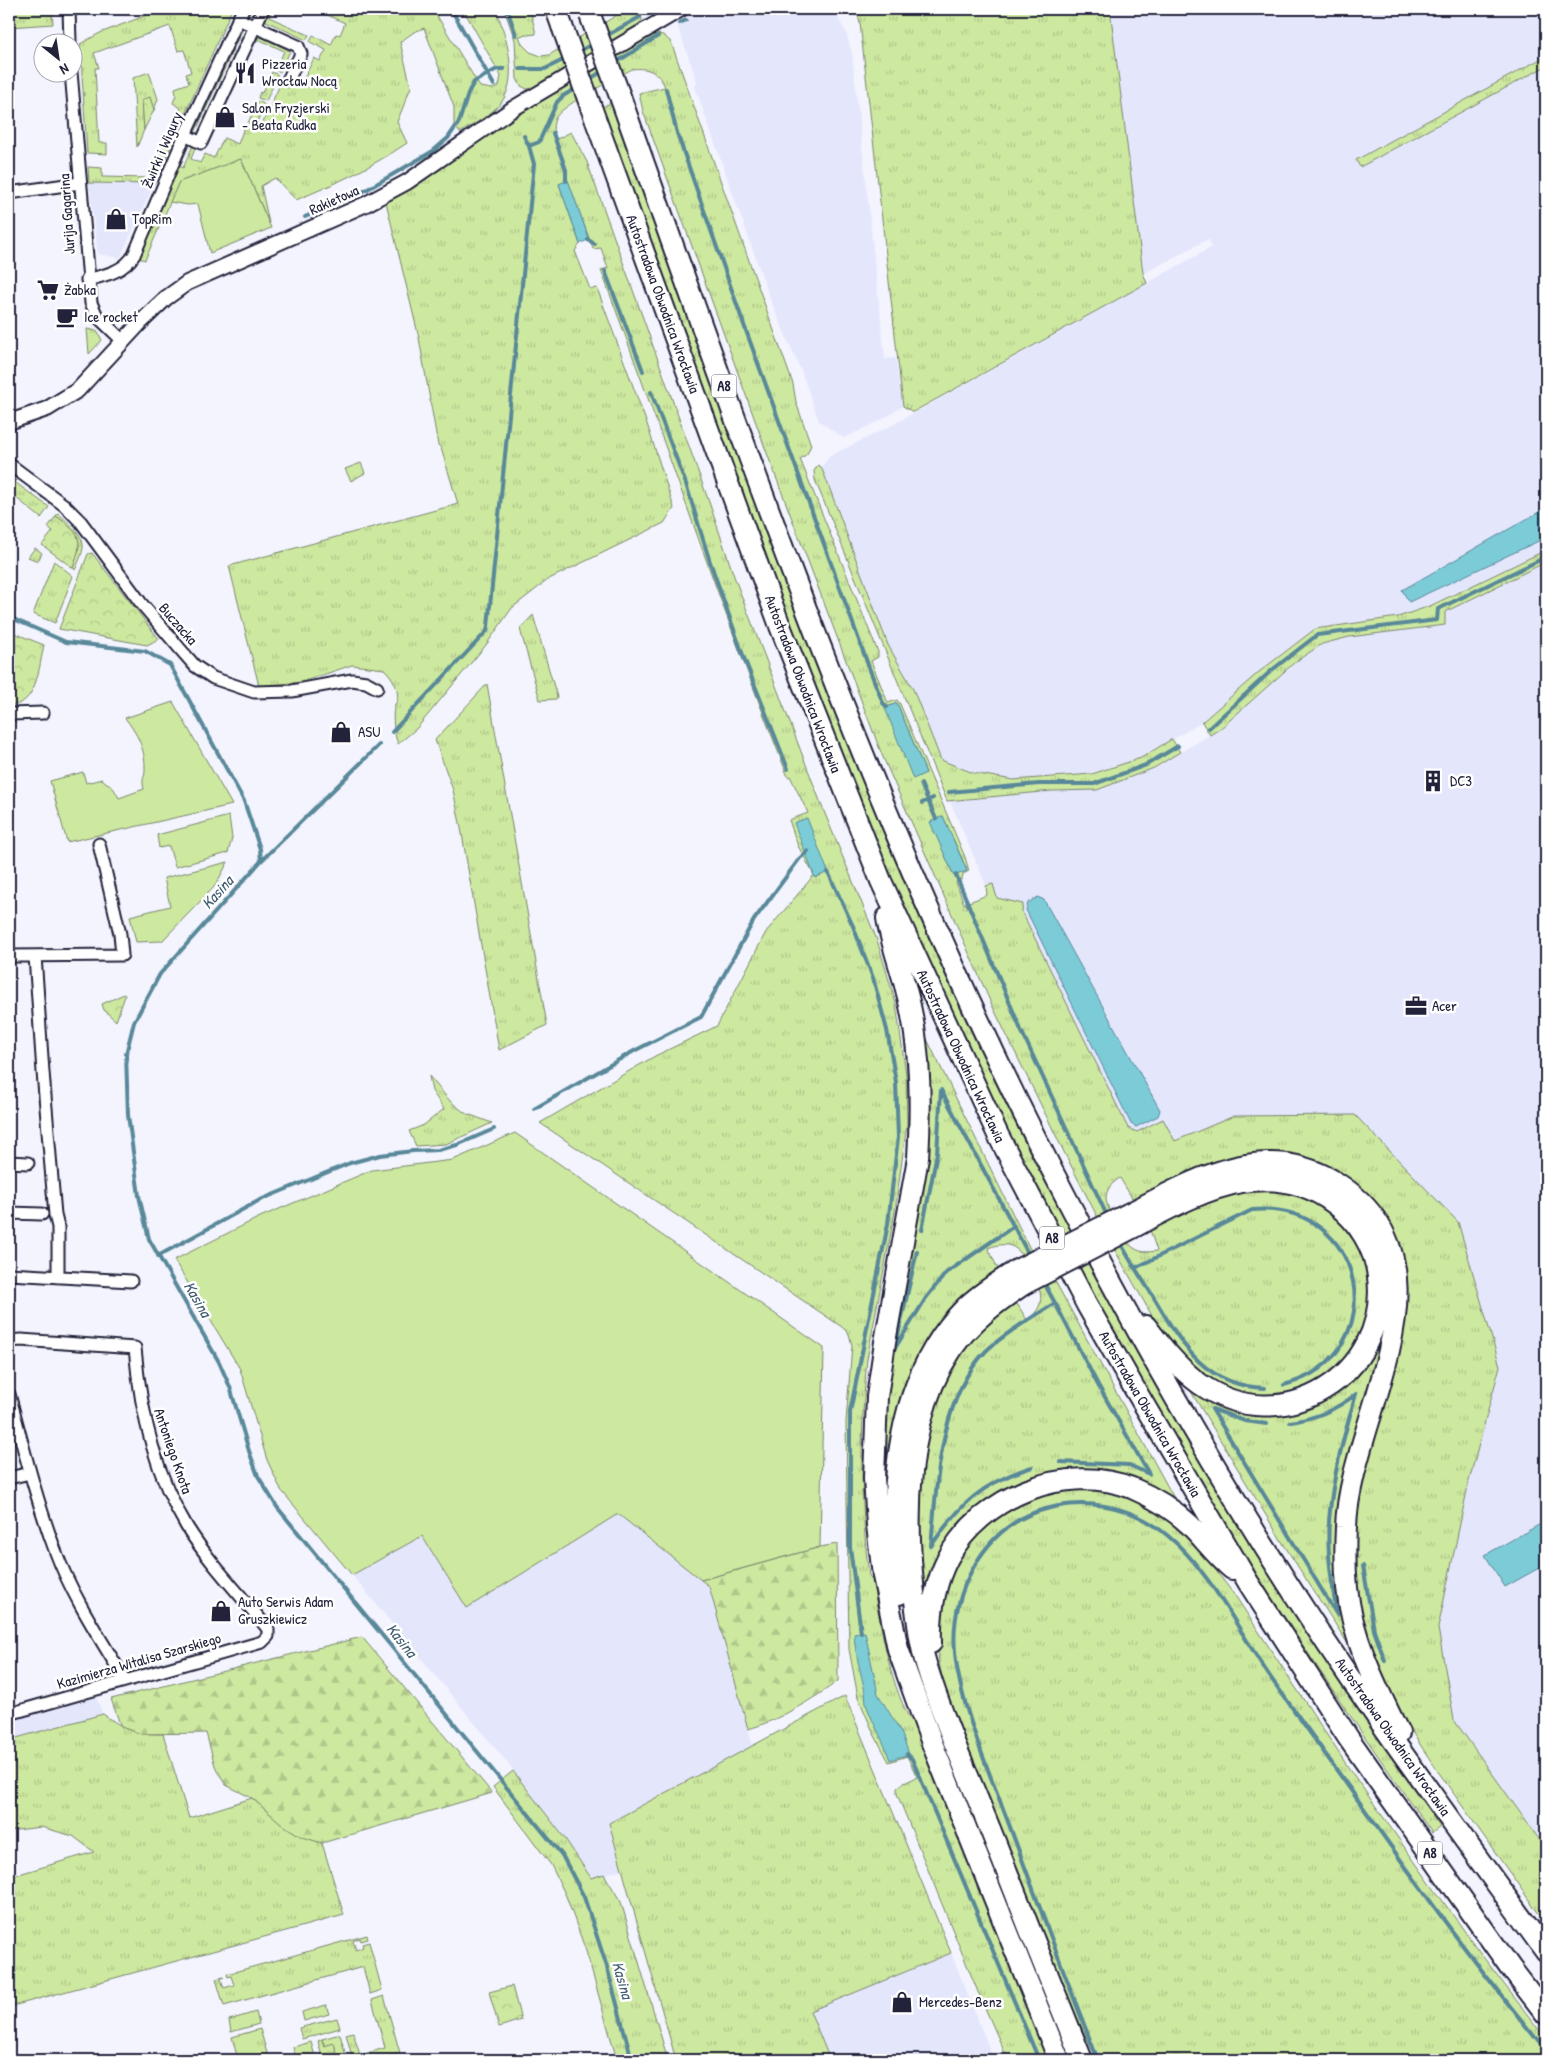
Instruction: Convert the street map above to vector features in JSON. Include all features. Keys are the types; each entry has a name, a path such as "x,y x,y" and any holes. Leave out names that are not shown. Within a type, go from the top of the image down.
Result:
{"highway":[{"name":"Autostradowa Obwodnica Wrocławia","path":"589,12 771,515 864,756 917,884 977,1016 1054,1174 1146,1347 1233,1496 1380,1722 1546,1952"},
{"name":"Autostradowa Obwodnica Wrocławia","path":"559,17 780,626 881,882 998,1135 1101,1330 1248,1582 1349,1739 1510,1967 1546,2014"},
{"path":"881,882 889,932 910,1006 919,1077 920,1128 918,1158 877,1397 874,1462 877,1525 883,1576 898,1649 939,1760 1059,2060"},
{"path":"914,1688 899,1596 895,1534 899,1456 908,1410 927,1360 952,1323 973,1301 1131,1220 1182,1186 1222,1170 1252,1164 1277,1163 1294,1165 1318,1173 1339,1184 1363,1205 1383,1233 1396,1272 1396,1307 1391,1345 1362,1442 1346,1524 1347,1590 1362,1651 1421,1778"},
{"path":"1114,1288 1166,1352 1191,1377 1220,1396 1251,1405 1287,1404 1312,1396 1331,1386 1347,1373 1360,1356 1375,1326 1380,1295 1378,1273 1372,1253 1362,1233 1350,1216 1333,1202 1315,1191 1295,1184 1274,1180 1242,1182 1131,1220"},
{"path":"1021,1277 958,1340 936,1377 920,1425 912,1484 911,1564 924,1656 941,1704 1082,2060"},
{"path":"941,1704 931,1642 931,1626 936,1589 942,1572 956,1546 973,1526 998,1505 1019,1493 1045,1484 1064,1481 1097,1480 1130,1487 1150,1496 1178,1514 1224,1562 1248,1582"}],"street":[{"path":"69,9 70,32"},
{"path":"185,135 201,143 263,9"},
{"name":"Rakietowa","path":"9,422 47,409 78,390 166,298 187,283 366,204 407,182 514,108 682,9"},
{"path":"240,14 255,26 298,46 301,54 288,80"},
{"name":"Żwirki i Wigury","path":"88,280 111,274 129,263 240,14"},
{"name":"Jurija Gagarina","path":"72,82 91,304 97,316 123,341"},
{"path":"9,193 80,183"},
{"name":"Buczacka","path":"9,464 64,505 81,522 141,604 195,666 213,678 254,692 292,691 352,680 366,682 377,688"},
{"path":"9,714 43,713"},
{"path":"9,956 122,955 120,934 99,844"},
{"path":"35,956 42,1072 55,1215 58,1227 58,1277"},
{"path":"9,1162 28,1163"},
{"path":"9,1213 42,1214"},
{"path":"9,1274 131,1281"},
{"name":"Antoniego Knota","path":"9,1342 21,1340 135,1348 137,1378 148,1429 178,1510 208,1558 268,1629"},
{"path":"9,1394 30,1473 55,1550 72,1588 125,1680"},
{"path":"9,1478 30,1473"},
{"name":"Kazimierza Witalisa Szarskiego","path":"9,1714 262,1642 268,1636 268,1629"}],"shaded area":[{"path":"696,9 833,9 846,32 852,54 885,359 896,358 903,406 883,419 844,438 819,421 800,368 772,304 695,87 697,82 676,21"},
{"path":"1110,9 1546,9 1546,56 1357,160 1361,167 1546,66 1546,550 1430,606 1398,617 1315,629 1259,672 1202,722 1141,758 1092,774 1013,780 991,778 941,760 913,689 888,645 821,467 830,456 887,428 1212,247 1208,239 1143,274"},
{"name":"TopRim","path":"89,183 154,184 120,258 98,254"},
{"path":"1546,562 1546,1849 1454,1720 1438,1628 1469,1481 1500,1366 1458,1222 1234,1116 1118,1165 988,890 950,801 1052,791 1097,790 1154,768 1221,728 1295,662 1322,644 1349,637 1445,625 1445,612"},
{"path":"618,1514 709,1586 753,1747 609,1823 623,1869 592,1878 566,1840 506,1761 352,1575 422,1536 467,1608"},
{"path":"96,1697 103,1714 9,1740 9,1721"},
{"name":"Mercedes-Benz","path":"951,1953 994,2060 830,2060 810,2011"}],"green space":[{"path":"9,9 52,9 53,24 9,27"},
{"path":"146,9 159,9 160,11 166,9 232,9 154,184 89,183 88,167 102,168 102,177 149,178 181,108 173,103 176,95 175,88 189,83 186,74 191,72 184,50 178,51 170,26 94,53 99,68 95,68 99,143 107,143 107,154 87,153 82,43 100,33 147,15"},
{"path":"268,9 272,9 269,17 309,35 306,40 266,21 264,17"},
{"path":"314,9 338,9 353,16 355,12 359,14 362,9 433,9 480,87 493,89 499,86 501,76 463,9 496,9 509,54 510,78 508,90 500,105 460,133 454,125 454,107 424,28 414,32 400,42 411,87 397,122 407,143 353,174 296,200 275,178 261,186 269,223 241,159 179,182 145,260 139,258 186,146 190,143 180,166 183,168 194,143 195,149 191,159 200,163 205,154 214,158 224,138 238,144 245,125 259,131 282,80 300,87 314,58 320,61 326,50 310,42 313,35 331,45 336,34 340,35 345,23"},
{"path":"504,9 530,9 536,34 519,36 522,44 530,52 541,56 549,55 614,17 624,9 641,9 642,20 633,31 534,88 527,89 521,86 517,79 515,40"},
{"path":"856,9 1110,9 1143,273 1147,283 913,412 903,406 860,23"},
{"path":"244,26 194,135 193,130 240,28"},
{"path":"652,33 663,35 671,42 793,384 796,402 811,445 807,454 800,459 878,652 878,657 871,661 888,703 897,700 900,704 965,857 969,871 963,874 962,879 956,882 964,904 987,895 986,886 993,884 997,898 1023,904 1022,912 1128,1128 1137,1132 1163,1119 1175,1141 1234,1116 1355,1115 1458,1222 1500,1366 1469,1481 1438,1628 1454,1720 1546,1849 1546,1924 1439,1773 1399,1710 1382,1677 1369,1644 1359,1609 1354,1572 1354,1533 1360,1487 1396,1349 1399,1350 1400,1347 1407,1300 1406,1271 1399,1244 1388,1221 1372,1200 1352,1182 1330,1168 1305,1159 1279,1154 1252,1154 1224,1159 1198,1168 1132,1198 1120,1178 1109,1188 1106,1197 1107,1202 1121,1232 1130,1245 1139,1251 1157,1251 1150,1230 1160,1225 1159,1223 1219,1196 1261,1188 1302,1195 1335,1214 1357,1241 1367,1265 1371,1296 1363,1332 1340,1367 1306,1390 1267,1398 1221,1388 1189,1365 1159,1328 1113,1247 990,1001 882,755 768,456 643,111 639,93 665,87 656,74 648,70 632,69 580,98 561,111 556,117 553,126 555,140 571,132 587,162 735,579 823,809 877,940 896,1004 906,1074 907,1124 895,1211 867,1359 863,1413 862,1468 866,1549 869,1576 872,1579 886,1651 896,1687 910,1719 913,1718 1048,2060 1008,2060 897,1794 897,1788 917,1777 907,1756 889,1762 858,1697 849,1649 846,1422 852,1345 849,1334 842,1327 540,1123 655,1056 717,1026 766,932 814,875 798,846 789,820 808,813 790,776 788,777 716,587 601,270 608,268 601,248 593,249 568,181 559,184 580,244 575,251 590,289 597,288 647,424 674,508 664,523 549,579 512,608 486,645 417,728 398,744 394,731 393,716 398,696 390,675 384,669 352,665 302,682 259,686 229,566 458,504 441,448 438,445 419,338 386,202 418,183 503,122","holes":["897,703 926,773 925,774 885,708","943,816 967,870 954,876 931,822"]},
{"path":"261,37 290,51 280,72 271,68 274,63 278,65 284,51 258,39 256,43 254,42 256,39"},
{"path":"1546,56 1546,66 1360,167 1356,160"},
{"path":"149,72 158,99 154,110 150,98 142,100 144,130 137,147 133,78"},
{"path":"272,72 278,75 266,101 258,98"},
{"path":"150,97 154,110 144,130 142,100"},
{"path":"258,101 265,105 255,126 248,123"},
{"path":"611,103 732,440 816,664 906,886 954,995 1006,1104 1118,1318 1178,1422 1305,1627 1440,1827 1432,1833 1309,1654 1261,1581 1193,1470 1106,1319 1025,1166 986,1087 913,929 870,828 789,624 602,107"},
{"path":"241,159 271,228 210,253 198,204 188,205 170,202 179,182"},
{"path":"87,329 97,331 102,340 89,354"},
{"path":"361,463 365,473 351,481 345,469"},
{"path":"818,465 821,467 826,479 888,645 913,689 941,760 973,773 1013,780 1092,774 1141,758 1172,739 1180,752 1154,768 1097,790 1052,791 947,801 815,480 814,471"},
{"path":"9,478 49,507 41,518 9,492"},
{"path":"58,513 78,533 83,543 82,553 75,570 73,568 79,544 78,538 71,528 56,516"},
{"path":"56,516 71,528 78,538 78,550 73,568 42,545 53,531 48,527"},
{"path":"35,548 42,553 38,561 28,557"},
{"path":"1546,550 1546,562 1445,612 1445,625 1349,637 1322,644 1295,662 1221,728 1210,735 1202,722 1259,672 1315,629 1398,617 1430,606"},
{"path":"92,553 159,639 147,645 59,629 88,554"},
{"path":"54,561 73,576 55,623 33,614"},
{"path":"533,615 556,699 540,700 520,629"},
{"path":"9,631 44,645 38,674 31,692 26,699 18,704 9,705"},
{"path":"9,651 15,652 9,682"},
{"path":"487,684 547,1025 499,1050 461,828 453,790 435,740"},
{"path":"173,702 232,805 67,842 50,781 83,772 86,783 102,779 114,789 119,798 144,789 144,756 137,736 125,718"},
{"path":"229,816 232,838 228,853 175,867 169,846 159,848 157,835"},
{"path":"228,862 215,886 162,941 136,942 130,916 170,906 164,878"},
{"path":"124,994 125,996 116,1021 104,1010 102,1004"},
{"path":"923,1031 1032,1253 1038,1250 1175,1500 1152,1486 1129,1477 1072,1470 1052,1472 1035,1477 1006,1489 926,1596 922,1596 917,1529 922,1458 936,1397 965,1343 999,1313 1016,1302 1027,1320 1038,1309 1041,1298 1035,1279 1021,1253 1011,1246 997,1245 988,1248 998,1269 965,1293 948,1310 930,1333 916,1358 905,1384 891,1439 887,1467 884,1525 884,1405 929,1139 929,1088"},
{"path":"429,1076 450,1101 465,1113 492,1123 446,1144 416,1146 409,1131 424,1125 444,1109 432,1091"},
{"path":"515,1133 824,1348 820,1547 701,1580 618,1514 467,1608 422,1536 352,1575 281,1490 267,1460 240,1369 174,1260 260,1217 372,1170 453,1160"},
{"path":"1252,1170 1278,1171 1302,1176 1324,1184 1344,1197 1361,1213 1374,1232 1384,1255 1390,1289 1388,1326 1382,1353 1378,1352 1356,1431 1344,1484 1337,1538 1338,1575 1350,1647 1284,1545 1190,1390 1225,1408 1255,1415 1290,1413 1323,1401 1338,1392 1352,1380 1369,1359 1371,1354 1370,1348 1380,1324 1384,1301 1384,1283 1381,1265 1375,1248 1356,1217 1343,1204 1308,1182 1286,1176 1251,1175 1240,1177 1216,1183 1146,1216 1144,1211 1183,1191 1210,1180"},
{"path":"1068,1489 1111,1492 1142,1501 1185,1530 1236,1597 1348,1767 1429,1882 1546,2039 1546,2060 1097,2060 1067,1996 953,1712 938,1657 939,1627 944,1588 949,1574 967,1546 990,1522 1017,1504"},
{"path":"837,1544 838,1681 795,1709 771,1721 748,1729 709,1586 701,1580"},
{"path":"362,1637 492,1793 322,1843 302,1837 283,1825 252,1798 226,1785 215,1766 206,1733 141,1734 121,1727 111,1699"},
{"path":"845,1696 951,1953 810,2011 830,2060 676,2060 609,1823"},
{"path":"103,1714 118,1724 137,1732 163,1734 189,1818 252,1798 293,1830 322,1843 344,1915 9,2007 9,1877 94,1852 73,1836 41,1827 9,1831 9,1740"},
{"path":"513,1771 566,1840 591,1878 604,1874 621,1902 668,2060 617,2060 586,1951 566,1896 551,1865 493,1787"},
{"path":"367,1935 368,1939 361,1941 360,1938 353,1941 356,1950 363,1947 362,1944 369,1942 382,1990 370,1994 363,1967 224,2006 216,1979 224,1977 221,1979 224,1988 234,1985 231,1976 228,1977 227,1974"},
{"path":"512,1986 521,2020 499,2027 489,1992"},
{"path":"384,1996 400,2053 375,2060 353,2060 346,2034 353,2032 360,2055 385,2048 372,2000"},
{"path":"326,2005 329,2014 304,2021 302,2012"},
{"path":"256,2012 259,2024 231,2032 229,2020"},
{"path":"337,2018 340,2028 302,2039 299,2028"},
{"path":"260,2029 269,2060 238,2060 232,2037"},
{"path":"340,2034 347,2060 338,2060 334,2044 324,2046 322,2039"},
{"path":"322,2039 324,2046 334,2043 338,2060 323,2060 318,2041"},
{"path":"311,2042 316,2060 296,2060 293,2047"}],"water":[{"path":"568,180 589,239 580,244 559,184"},
{"path":"1546,508 1545,538 1409,602 1402,590"},
{"path":"897,703 926,773 913,779 885,708"},
{"path":"943,816 967,871 954,876 930,822"},
{"path":"807,818 828,872 815,878 794,823"},
{"path":"1038,897 1044,900 1160,1110 1158,1116 1136,1127 1131,1124 1026,910 1028,903"},
{"path":"1544,1522 1546,1525 1546,1564 1505,1587 1485,1555"},
{"path":"865,1632 878,1694 901,1732 909,1754 890,1760 866,1703 854,1634"}],"waterway":[{"path":"451,9 494,85"},
{"path":"507,9 516,35"},
{"path":"604,37 640,17"},
{"path":"680,23 686,20"},
{"path":"615,63 658,36"},
{"path":"578,52 594,43"},
{"path":"520,69 545,69 567,58"},
{"path":"305,217 366,190 433,151 448,138 459,122 469,91 474,82 497,69 504,69"},
{"path":"588,80 603,71"},
{"path":"529,146 539,142 557,102 578,87"},
{"path":"666,89 677,133 744,325 871,673 883,703 887,707"},
{"path":"553,133 566,170 566,181"},
{"path":"392,732 487,631 534,164 524,136"},
{"path":"588,240 595,244"},
{"path":"605,271 643,371"},
{"path":"651,392 686,484 710,562 744,658 788,769"},
{"path":"1209,728 1272,670 1317,635 1437,620 1438,609 1546,557"},
{"name":"Kasina","path":"9,617 66,642 145,651 170,665 244,801 260,849 261,861 160,974 134,1022 126,1054 128,1115 139,1196 149,1239 219,1362 230,1387 258,1476 277,1507 562,1855 584,1897 607,1967 632,2060"},
{"path":"261,861 379,745"},
{"path":"949,792 1039,784 1094,784 1146,765 1178,746"},
{"path":"921,784 936,819"},
{"path":"922,803 933,798"},
{"path":"534,1109 634,1051 701,1017 754,920 800,858 808,851"},
{"path":"828,872 853,926 873,978 887,1030 896,1082 898,1137 888,1224 850,1412 850,1547 861,1633"},
{"path":"956,875 1021,1030 1108,1218"},
{"path":"922,1230 937,1153 941,1090 1030,1257"},
{"path":"158,1256 260,1200 350,1163 380,1155 438,1150 457,1145 494,1129"},
{"path":"1135,1268 1252,1210 1291,1213 1321,1228 1342,1253 1353,1282 1353,1314 1342,1343 1319,1368 1284,1385"},
{"path":"917,1251 895,1348 926,1298 946,1273 1014,1226"},
{"path":"1119,1240 1174,1330 1196,1359 1225,1379 1244,1385 1265,1388"},
{"path":"1043,1281 1055,1303"},
{"path":"1032,1467 999,1480 974,1497 952,1518 931,1546 943,1443 958,1393 970,1371 986,1351 1011,1331 1055,1303 1098,1385 1149,1474 1129,1465 1060,1462"},
{"path":"1267,1424 1245,1421 1212,1409 1337,1615 1332,1585 1328,1534 1332,1494 1340,1452 1356,1394 1325,1412 1290,1422"},
{"path":"1098,2060 976,1737 963,1693 955,1652 955,1630 964,1588 973,1568 985,1550 999,1534 1017,1521 1036,1512 1070,1504 1104,1506 1137,1516 1153,1524 1167,1535 1198,1567 1273,1681 1407,1869 1452,1931 1546,2051"},
{"path":"1363,1566 1374,1630 1385,1661"},
{"path":"907,1754 912,1759 1039,2060"}],"place":[{"name":"Pizzeria Wrocław Nocą","path":"245,73"},
{"name":"Salon Fryzjerski - Beata Rudka","path":"225,117"},
{"name":"TopRim","path":"116,219"},
{"name":"Żabka","path":"48,290"},
{"name":"Ice rocket","path":"67,317"},
{"name":"ASU","path":"341,732"},
{"name":"DC3","path":"1433,781"},
{"name":"Acer","path":"1416,1006"},
{"name":"Auto Serwis Adam Gruszkiewicz","path":"221,1611"},
{"name":"Mercedes-Benz","path":"902,2002"}]}
